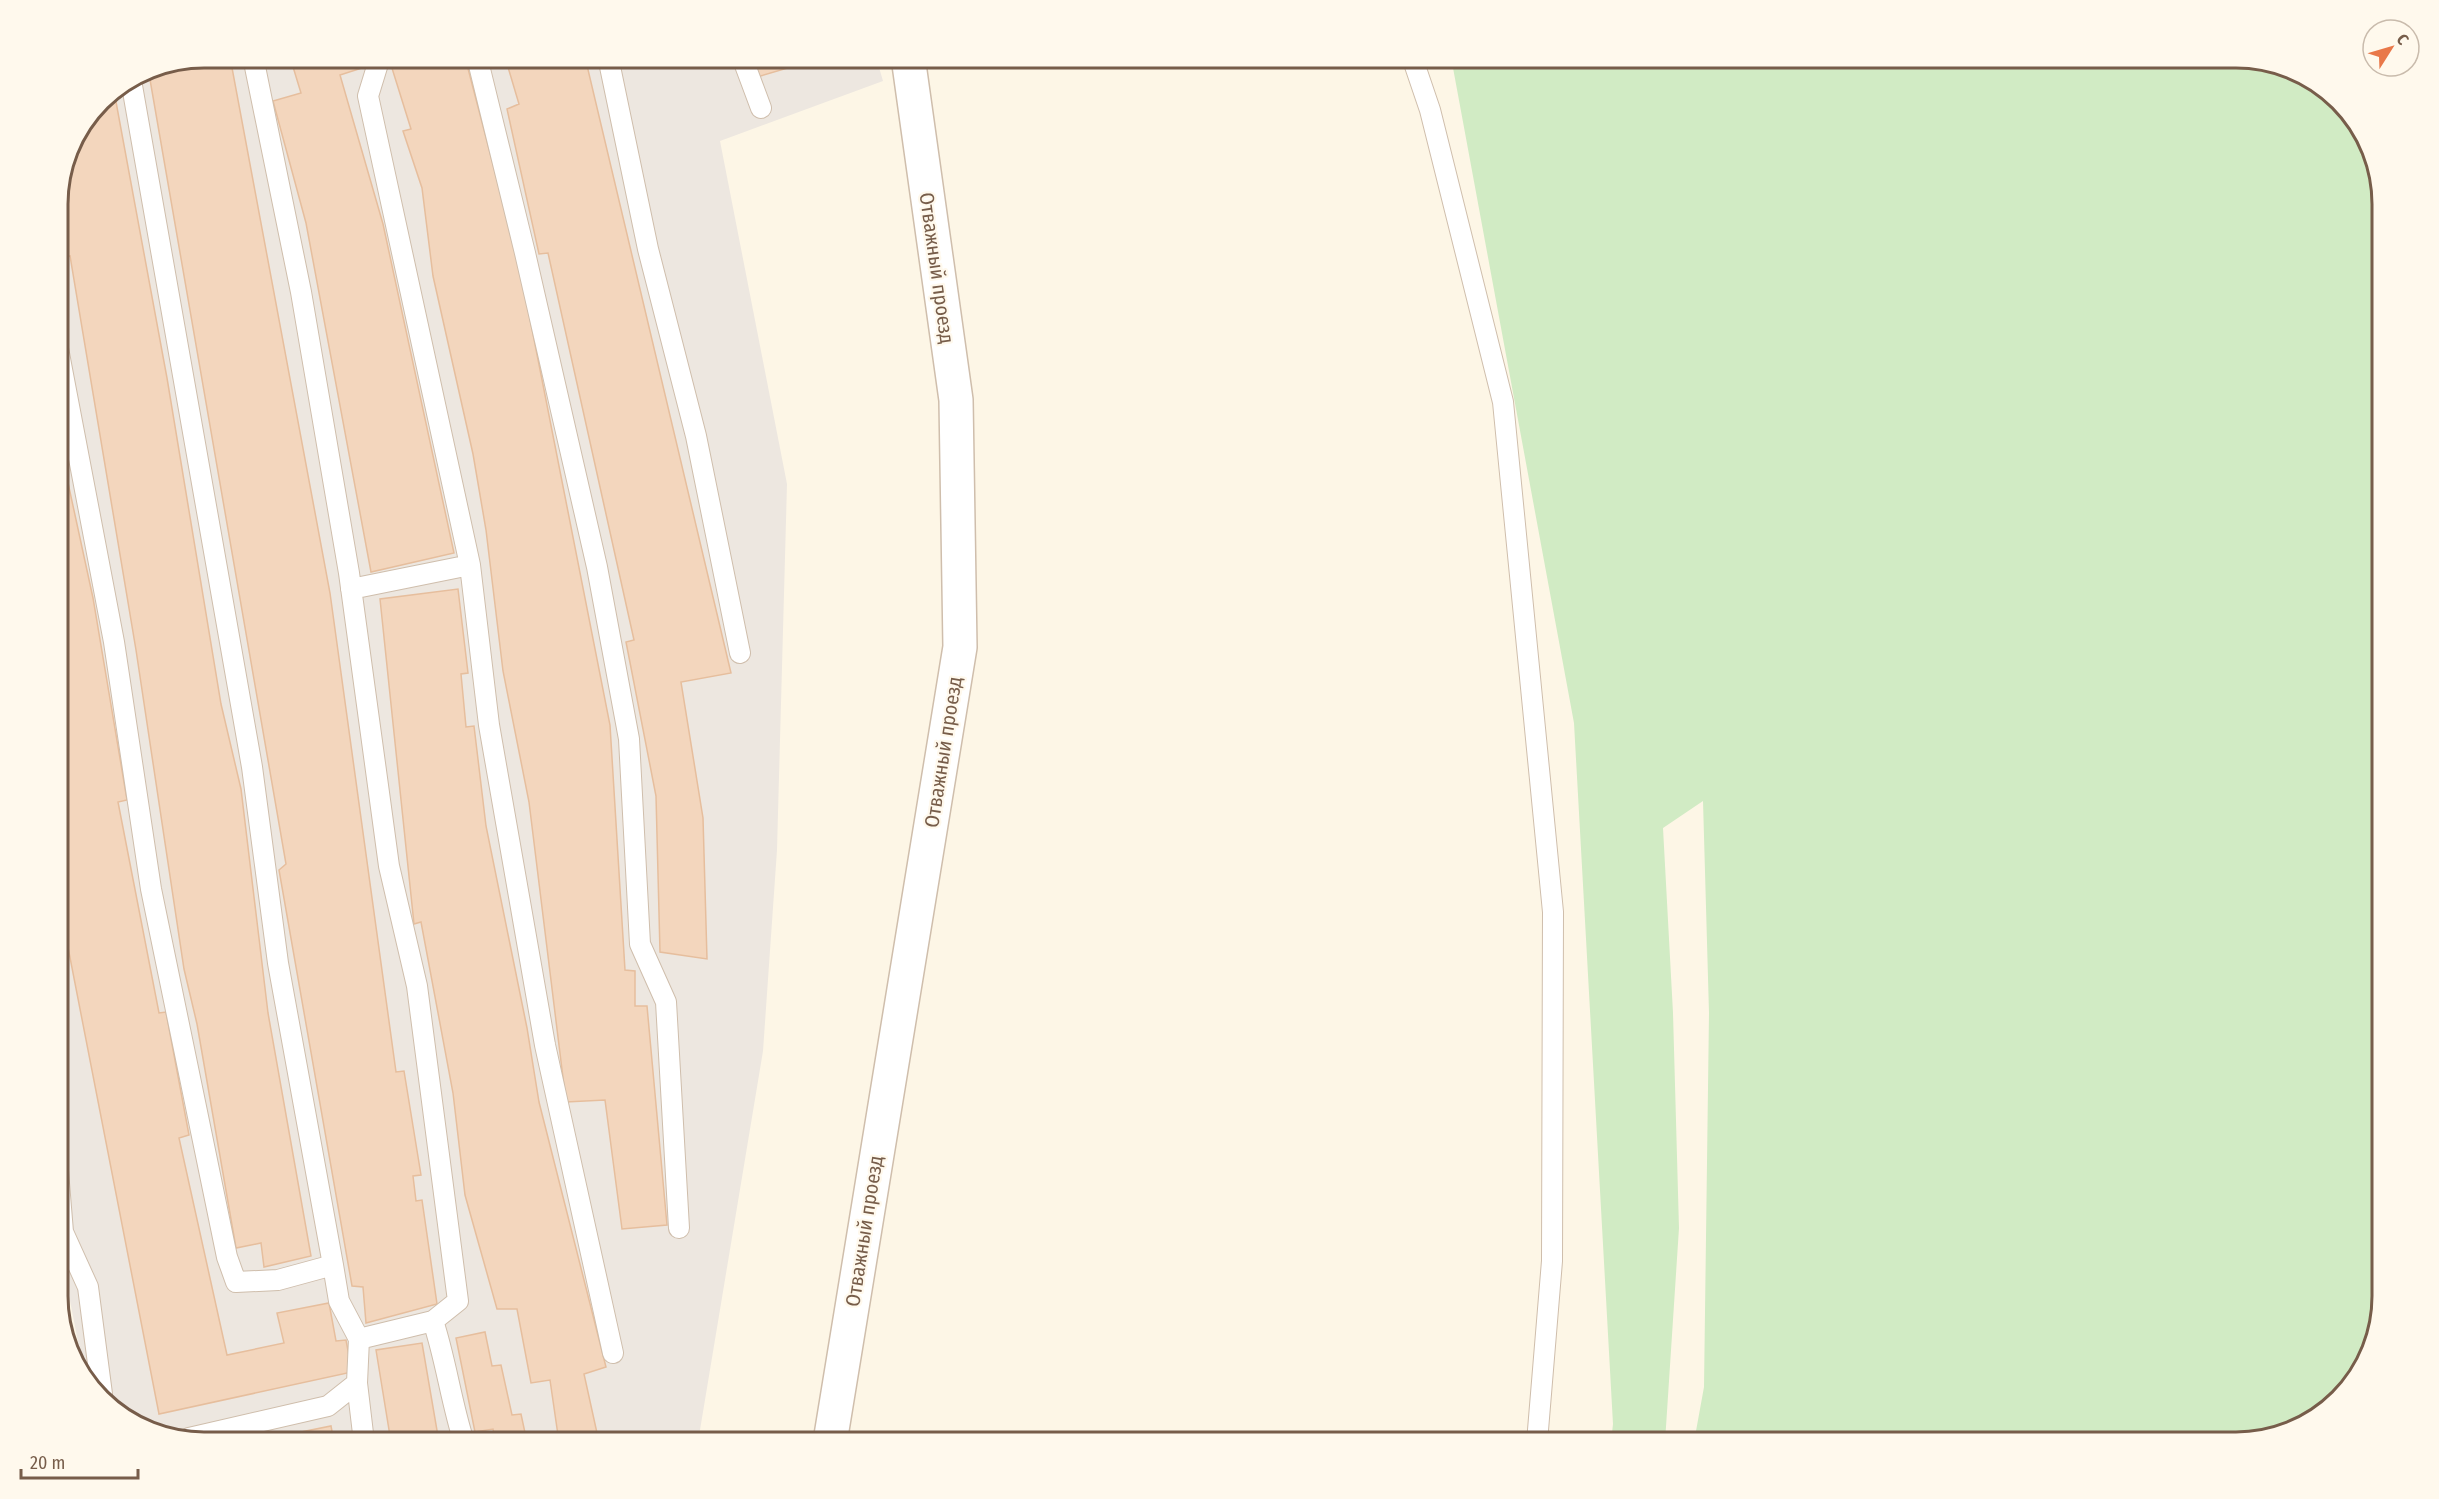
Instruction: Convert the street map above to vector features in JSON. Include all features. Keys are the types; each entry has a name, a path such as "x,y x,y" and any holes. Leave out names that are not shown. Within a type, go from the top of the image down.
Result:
{"street":[{"name":"Отважный проезд","path":"832,1432 960,647 956,400 910,68"}],"lane":[{"path":"255,68 301,292 351,589 389,866 417,986 458,1301 433,1321 359,1339"},
{"path":"377,68 368,96 470,565 489,725 543,1033 613,1353"},
{"path":"480,68 597,567 629,739 640,944 666,1002 679,1228"},
{"path":"611,68 648,249 696,436 740,653"},
{"path":"746,68 761,108"},
{"path":"1417,68 1430,110 1503,402 1553,912 1552,1260 1538,1432"},
{"path":"132,88 252,767 278,963 339,1301 359,1339 357,1383 363,1432"},
{"path":"68,402 114,642 151,889 227,1257 236,1282 278,1280 333,1264"},
{"path":"351,589 470,565"},
{"path":"68,1243 88,1287 101,1384"},
{"path":"433,1321 440,1342 450,1400 461,1432"},
{"path":"215,1432 328,1406 357,1383"}],"shaded area":[{"path":"879,68 883,81 720,141 787,484 777,850 763,1051 700,1432 204,1432 186,1430 152,1421 121,1403 107,1392 80,1351 68,1291 68,195 72,169 90,128 114,101 136,86 160,75 186,69"}],"green space":[{"path":"1453,68 2235,68 2270,72 2287,78 2303,86 2332,107 2357,144 2369,177 2371,195 2372,1295 2367,1330 2361,1347 2353,1363 2332,1392 2303,1413 2287,1421 2270,1427 2235,1432 1696,1432 1704,1387 1709,1013 1703,801 1663,828 1673,1013 1679,1228 1666,1432 1612,1432 1574,723"}],"building":[{"path":"232,68 330,593 396,1072 404,1071 421,1175 413,1176 416,1201 422,1200 437,1304 366,1323 363,1287 352,1286 279,870 286,864 150,79 169,72 186,69"},
{"path":"293,68 362,68 340,75 383,224 454,553 371,572 306,223 273,101 301,93"},
{"path":"392,68 468,68 520,268 610,725 625,970 635,971 635,1006 647,1006 667,1225 622,1229 605,1100 566,1102 529,802 503,671 486,530 473,454 433,276 422,188 403,131 411,129"},
{"path":"508,68 588,68 731,673 681,682 703,818 707,959 660,952 656,796 626,642 634,640 548,253 539,254 507,109 519,104"},
{"path":"754,68 788,68 757,77"},
{"path":"116,100 167,378 221,704 241,789 268,1013 311,1256 264,1267 261,1243 236,1248 197,1024 184,969 136,650 70,256 68,256 68,195 72,169 90,128"},
{"path":"68,483 93,598 127,800 118,802 159,1013 166,1012 189,1135 179,1138 227,1355 284,1343 277,1313 329,1303 336,1341 346,1340 352,1372 159,1414 68,947"},
{"path":"458,589 468,673 461,674 466,727 474,726 486,826 527,1028 539,1102 606,1367 584,1374 597,1432 558,1432 550,1380 531,1383 517,1309 497,1309 465,1195 453,1093 421,922 414,924 380,599"},
{"path":"485,1332 492,1366 501,1365 512,1415 521,1414 525,1432 494,1432 493,1429 475,1432 456,1338"},
{"path":"422,1343 437,1432 389,1432 376,1350"},
{"path":"331,1426 332,1432 301,1432"}]}
